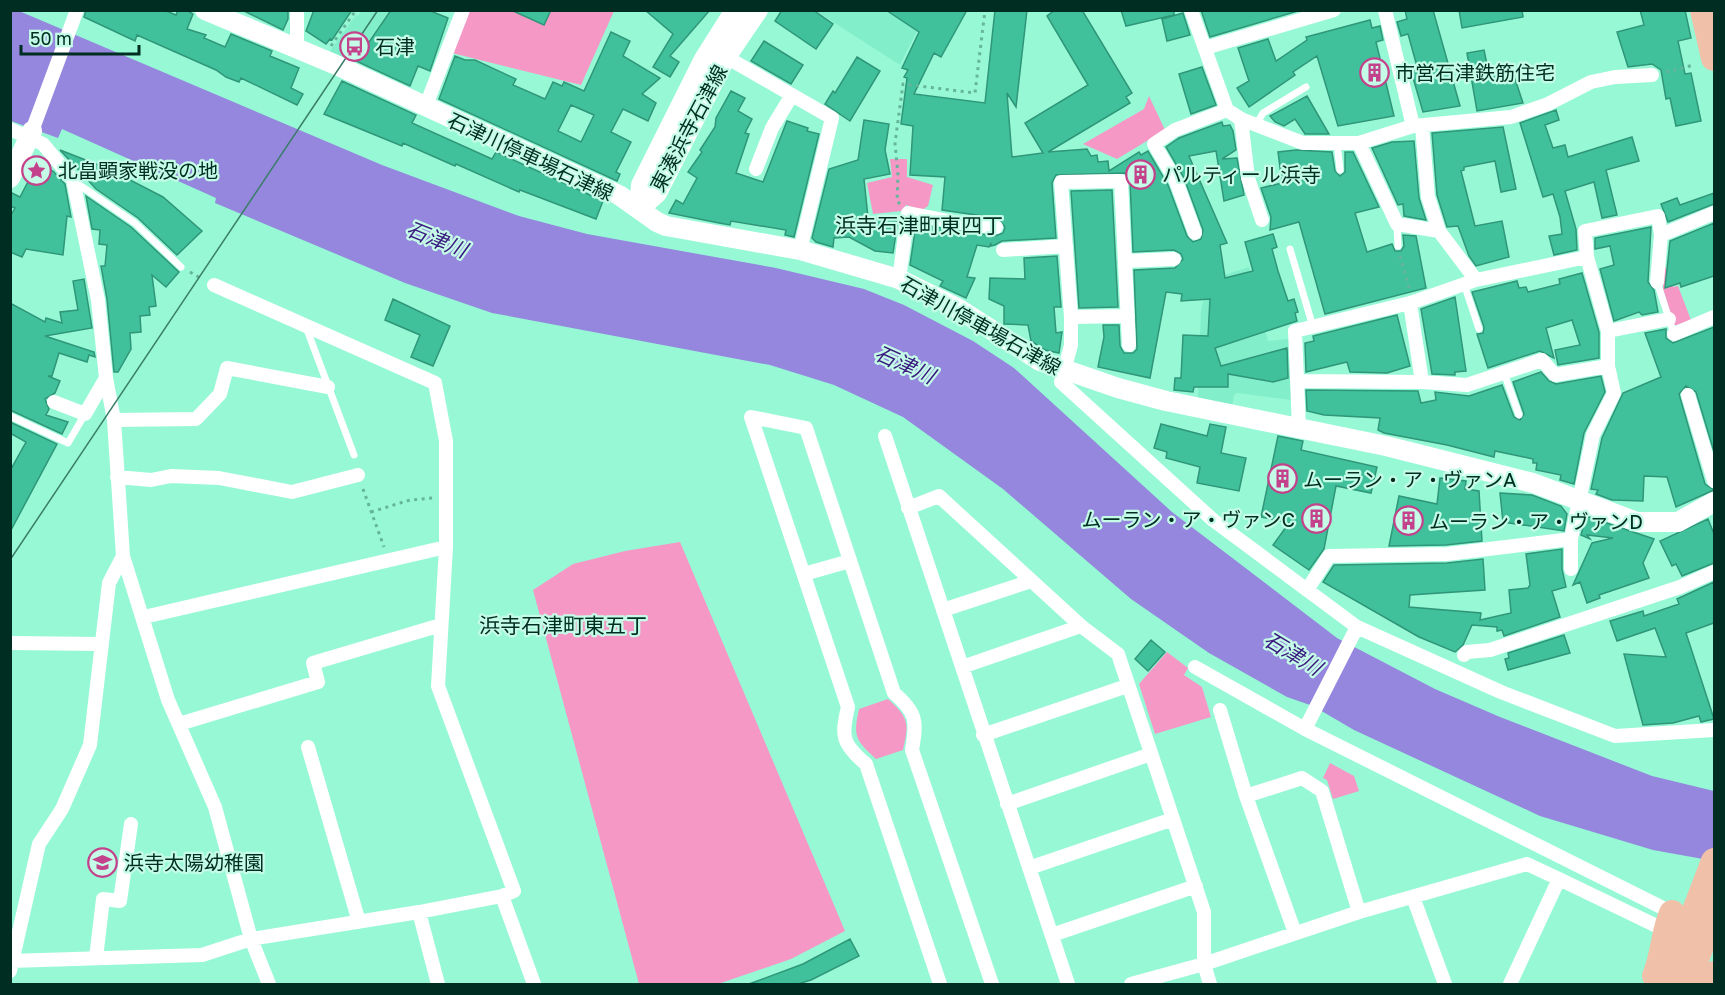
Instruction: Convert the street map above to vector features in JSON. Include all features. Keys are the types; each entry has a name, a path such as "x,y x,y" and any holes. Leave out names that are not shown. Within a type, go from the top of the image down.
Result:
{"highway":[{"path":"1702,10 1709,60"},
{"path":"1712,10 1714,20"},
{"path":"1667,984 1714,861"},
{"path":"1686,984 1714,914"},
{"path":"1651,984 1663,955 1668,922"},
{"path":"1710,984 1714,974"}],"main road":[{"name":"石津川停車場石津線","path":"205,10 322,59 619,195 666,226 800,250 899,279 959,309 1020,349 1062,370 1166,401 1299,428 1499,475 1579,499 1626,519 1651,524 1678,522 1714,502"},
{"name":"東湊浜寺石津線","path":"639,208 641,185 704,59 735,10"},
{"name":"東湊浜寺石津線","path":"639,208 657,193 726,57 758,10"},
{"path":"10,178 30,134"}],"street":[{"path":"297,10 297,48"},
{"path":"425,108 463,10"},
{"path":"1191,10 1227,110 1256,125 1303,143 1359,143 1417,126 1511,117 1548,104 1591,82 1615,77 1652,75"},
{"path":"1205,48 1334,10"},
{"path":"1385,10 1417,126 1428,196 1439,231 1470,282"},
{"path":"30,134 73,15"},
{"path":"726,57 832,118 800,250"},
{"path":"756,169 772,128 792,95"},
{"path":"1195,233 1176,181 1155,144 1175,130 1227,110"},
{"path":"1241,118 1248,178 1262,220"},
{"path":"10,129 30,134 43,144 73,180 98,300 106,378 114,420 123,556 144,617 168,700 215,807 251,939 269,984"},
{"path":"1359,143 1397,224 1439,231"},
{"path":"1129,345 1120,181 1061,182 1071,317 1071,345 1062,370 1061,382 1205,512 1357,627 1501,692 1615,735 1714,730"},
{"path":"899,279 908,213 964,224 996,227"},
{"path":"1661,235 1714,213"},
{"path":"1571,569 1571,539 1593,435 1614,393 1608,366 1608,331 1587,257 1586,231 1658,216 1661,235 1657,282"},
{"path":"1003,250 1066,246"},
{"path":"1299,428 1299,381 1295,331 1411,302 1470,282 1587,257"},
{"path":"1125,261 1174,259"},
{"path":"123,556 109,583 90,745 62,809 39,844 11,964 96,958 202,955 251,939 419,912 502,896 514,891 438,686 446,547 446,441 435,383 211,284"},
{"path":"1411,302 1422,381"},
{"path":"1071,317 1128,316"},
{"path":"1674,334 1714,316"},
{"path":"1608,331 1669,319"},
{"path":"1299,381 1422,381 1467,386 1542,360 1555,375 1608,366"},
{"path":"114,420 196,419 220,394 227,368 328,387"},
{"path":"54,402 85,414 106,378"},
{"path":"1688,395 1714,481"},
{"path":"940,984 866,764 850,751 842,731 848,707 752,417 806,428 894,693 909,706 916,724 912,750 992,984"},
{"path":"885,436 1068,984"},
{"path":"117,477 151,480 171,476 219,478 292,492 358,476"},
{"path":"908,508 939,496 1081,626 1118,654 1204,912 1204,964 1210,984"},
{"path":"1307,590 1329,556 1446,554 1571,539"},
{"path":"144,617 446,547"},
{"path":"804,574 850,561"},
{"path":"1464,656 1467,652 1490,650 1680,587 1714,572"},
{"path":"943,610 1031,581"},
{"path":"179,724 318,682 313,663 441,625"},
{"path":"962,667 1081,626"},
{"path":"1305,729 1357,627"},
{"path":"10,643 102,644"},
{"path":"1195,667 1305,729 1668,922"},
{"path":"984,735 1127,686"},
{"path":"1220,710 1246,796 1295,933"},
{"path":"308,747 358,922"},
{"path":"1007,804 1151,754"},
{"path":"1246,796 1302,778 1322,791 1359,912"},
{"path":"1029,868 1173,819"},
{"path":"96,958 103,899 120,901 132,824"},
{"path":"1131,984 1204,964 1359,912 1527,864 1668,922 1714,926"},
{"path":"1510,984 1560,879"},
{"path":"1052,935 1196,886"},
{"path":"502,896 534,984"},
{"path":"1413,897 1445,984"},
{"path":"419,912 438,984"}],"lane":[{"path":"1256,125 1263,112 1306,87"},
{"path":"1337,143 1340,170"},
{"path":"73,180 135,223 181,267"},
{"path":"1397,224 1398,246"},
{"path":"1290,249 1313,327"},
{"path":"1470,282 1479,329"},
{"path":"1657,282 1674,334"},
{"path":"305,324 354,455"},
{"path":"1504,373 1519,415"},
{"path":"10,416 68,443 85,414"}],"path":[{"path":"357,10 357,16"},
{"path":"322,59 357,10"},
{"path":"901,205 897,201 898,175 895,143 903,84 975,93 985,10"},
{"path":"1652,75 1709,60"},
{"path":"1398,246 1411,302"},
{"path":"189,271 211,284"},
{"path":"358,476 389,560"},
{"path":"371,512 410,500 446,497"}],"shaded area":[{"path":"362,11 389,11 351,65 328,54 356,15 358,16"},
{"path":"468,11 614,11 581,85 452,53"},
{"path":"816,11 927,11 900,65"},
{"path":"1149,96 1165,130 1117,159 1083,144 1144,109"},
{"path":"890,159 907,159 907,177 933,185 928,206 922,210 906,205 902,211 873,214 867,183 892,177"},
{"path":"1663,261 1673,287 1678,286 1691,320 1677,325 1674,325 1663,289"},
{"path":"1249,267 1268,341 1289,339 1292,400 1237,393 1234,395 1232,406 1198,398 1201,310 1206,291 1224,275"},
{"path":"680,542 845,931 791,959 718,984 639,984 533,590 573,564 625,551"},
{"path":"1167,652 1188,668 1184,675 1202,687 1211,717 1155,734 1139,684"},
{"path":"888,699 904,716 905,741 903,750 876,759 857,737 857,718 859,709"},
{"path":"1330,763 1354,776 1359,791 1333,799 1327,780 1323,778"}],"water":[{"name":"石津川","path":"10,11 19,11 382,165 519,216 587,234 776,268 864,289 904,305 973,341 1014,368 1172,512 1337,638 1435,689 1500,717 1652,776 1714,791 1714,861 1653,850 1540,816 1354,730 1313,706 1287,697 1209,653 1131,599 1003,489 903,417 834,385 770,365 492,313 405,283 215,203 216,198 62,129 58,138 11,121"}],"building":[{"path":"86,10 164,10 176,15 178,10 186,10 193,14 187,29 206,35 204,38 225,47 231,34 272,51 270,56 299,68 291,88 303,94 297,105 241,78 239,82 226,77 216,70 137,35 135,41 84,17"},
{"path":"242,10 288,10 288,19 283,30"},
{"path":"314,10 352,10 332,40 330,39 326,44 306,31"},
{"path":"391,10 428,10 448,18 430,71 418,66 410,86 356,61"},
{"path":"511,10 551,10 544,25"},
{"path":"645,10 710,10 670,56 679,62 670,77 653,67 673,34"},
{"path":"782,10 813,10 833,24 816,49 775,21"},
{"path":"886,10 967,10 941,57 934,53 914,94 985,103 995,10 1027,10 1016,107 1007,93 1012,157 1043,153 1025,123 1088,85 1047,16 1055,10 1082,10 1132,93 1126,97 1130,103 1048,152 1087,149 1091,156 1097,155 1098,162 1108,161 1109,171 1139,152 1141,155 1148,151 1168,185 1187,236 1193,242 1201,239 1203,230 1184,178 1166,147 1179,138 1222,122 1223,126 1230,125 1236,150 1222,159 1237,158 1244,195 1224,201 1216,151 1189,156 1227,243 1220,245 1225,278 1253,271 1245,242 1273,234 1277,247 1272,249 1278,271 1288,301 1294,299 1298,312 1295,313 1297,321 1215,348 1221,366 1287,348 1288,378 1273,382 1228,374 1228,387 1194,387 1193,392 1174,390 1175,378 1181,378 1183,335 1208,336 1210,299 1181,301 1182,294 1166,292 1150,378 1098,367 1104,337 1103,325 1119,325 1120,346 1124,353 1133,353 1137,349 1134,270 1175,268 1183,259 1181,254 1174,250 1133,252 1130,181 1125,173 1056,175 1052,183 1056,238 1002,241 991,246 991,243 989,247 977,245 967,277 975,278 966,298 940,286 943,281 910,265 916,224 995,236 1003,233 1005,227 997,218 942,210 945,177 910,175 913,126 901,124 907,78 904,77 908,70 902,68 919,32"},
{"path":"1121,10 1174,10 1174,15 1126,26"},
{"path":"1201,10 1298,10 1298,11 1210,37"},
{"path":"1405,10 1433,10 1460,106 1423,112 1411,71 1418,70 1408,34 1401,36 1397,22 1407,19"},
{"path":"1459,10 1522,10 1523,17 1462,28"},
{"path":"1640,10 1685,10 1691,38 1678,41 1685,74 1691,73 1701,121 1676,126 1670,98 1666,99 1661,70 1652,64 1628,67 1617,32 1644,25"},
{"path":"1183,13 1190,35 1167,41 1162,19"},
{"path":"1370,20 1372,28 1380,26 1383,40 1376,42 1394,116 1338,126 1317,56 1293,72 1295,75 1249,107 1237,88 1249,81 1238,48 1268,39 1276,61 1307,40 1306,37"},
{"path":"611,32 630,41 623,56 660,78 642,94 656,103 648,121 623,109 611,132 631,142 616,172 620,174 617,181 439,99 455,56 465,60 475,60 516,79 513,85 545,99 553,82 562,86 564,82 584,91","holes":["571,105 594,115 581,142 558,131"]},
{"path":"764,41 803,65 791,84 751,61"},
{"path":"1484,50 1489,74 1511,67 1523,103 1477,111 1467,53"},
{"path":"857,57 880,71 850,121 825,104 833,91 835,93"},
{"path":"1202,67 1216,105 1191,114 1179,74"},
{"path":"342,81 416,115 412,123 492,159 496,152 603,201 596,219 520,190 519,192 456,164 455,166 403,143 402,146 324,114"},
{"path":"731,91 745,98 738,111 752,119 745,133 749,134 736,173 763,182 787,121 819,134 794,237 785,235 786,230 731,221 730,225 669,213 676,200 683,204 697,178 688,172 702,152 700,150 715,127 716,118"},
{"path":"1307,96 1329,134 1305,134 1295,119 1284,126 1275,122 1270,116"},
{"path":"1556,110 1559,120 1545,125 1553,148 1565,145 1568,157 1632,137 1639,161 1606,170 1617,215 1602,218 1594,182 1565,191 1576,229 1577,250 1554,255 1549,236 1562,234 1560,217 1553,194 1543,197 1520,123"},
{"path":"864,120 889,124 885,150 890,174 864,179 868,217 898,221 893,253 875,251 849,237 834,238 833,247 816,242 812,238 829,169 858,160"},
{"path":"1503,127 1516,189 1501,192 1495,161 1464,167 1461,171 1475,226 1502,221 1509,257 1476,266 1469,256 1458,226 1447,227 1437,195 1432,133"},
{"path":"1414,141 1419,198 1426,220 1404,216 1403,204 1398,205 1372,148 1392,142"},
{"path":"60,150 106,168 113,175 117,169 128,179 163,197 202,231 177,255 138,218 96,189"},
{"path":"1296,150 1332,152 1335,171 1340,176 1345,172 1345,152 1353,152 1379,207 1355,213 1367,252 1392,244 1395,251 1401,251 1404,246 1403,235 1416,236 1426,288 1325,314 1299,222 1270,230 1271,217 1261,188 1282,183 1278,152"},
{"path":"31,161 53,171 65,184 71,217 67,216 63,255 26,249 22,257 10,252 10,217 15,208 10,206 10,192 20,197 31,176 26,173"},
{"path":"1112,190 1118,307 1079,308 1071,191"},
{"path":"1714,193 1714,204 1668,222 1661,204 1677,198 1680,205"},
{"path":"86,196 131,227 179,272 166,287 152,275 156,306 149,307 150,315 140,316 141,332 130,333 131,349 118,372 114,372 107,299 101,266 105,266 107,245 99,244 100,230 92,229"},
{"path":"1714,223 1714,276 1681,287 1680,283 1665,288 1670,241"},
{"path":"1651,227 1648,282 1654,290 1658,312 1642,315 1639,312 1614,321 1600,269 1614,265 1610,246 1595,249 1595,238"},
{"path":"1057,256 1061,307 1054,307 1056,333 1062,332 1059,353 1045,350 1031,341 1028,325 1004,324 1004,306 989,299 990,278 1025,279 1024,258"},
{"path":"1582,273 1599,332 1599,358 1558,365 1555,350 1580,345 1572,320 1546,328 1554,358 1540,351 1488,368 1477,334 1483,333 1484,327 1472,292 1517,281 1519,288 1526,287 1528,292 1560,284 1559,279"},
{"path":"84,279 92,328 45,336 94,352 95,357 89,355 87,362 59,353 52,376 48,376 60,381 55,393 45,399 49,409 46,415 68,422 62,434 10,410 10,303 45,322 46,318 62,323 60,312 78,310 73,281"},
{"path":"1455,297 1466,371 1455,372 1455,375 1432,374 1421,309"},
{"path":"393,299 450,326 433,366 411,357 420,335 385,320"},
{"path":"1397,315 1410,366 1387,373 1350,372 1347,362 1306,372 1305,343 1314,341 1313,336"},
{"path":"1714,327 1714,452 1696,392 1686,386 1679,394 1705,484 1714,490 1676,507 1667,477 1644,476 1643,501 1612,500 1596,494 1598,490 1591,489 1602,438 1623,393 1661,377 1645,333 1666,329 1666,338 1673,343"},
{"path":"1541,372 1549,381 1556,384 1601,376 1605,392 1584,433 1574,484 1560,480 1561,475 1536,470 1537,463 1533,463 1533,459 1495,451 1494,457 1384,433 1378,430 1380,418 1324,415 1307,411 1306,390 1418,391 1421,403 1436,400 1435,392 1469,396 1502,385 1514,417 1520,420 1524,414 1513,382"},
{"path":"10,422 57,444 10,532 10,471 26,442 10,433"},
{"path":"1161,424 1207,436 1210,424 1226,427 1221,453 1246,458 1239,491 1197,483 1200,467 1166,458 1167,452 1154,448"},
{"path":"1278,436 1303,441 1301,450 1377,467 1371,493 1336,486 1324,549 1309,570 1273,545 1289,523 1261,517"},
{"path":"1440,478 1466,481 1465,489 1479,491 1482,541 1446,545 1389,546 1399,496 1437,504"},
{"path":"1500,493 1532,495 1561,506 1567,514 1564,531 1503,522"},
{"path":"1586,516 1654,539 1643,563 1649,578 1599,595 1600,598 1587,603 1580,582 1573,585 1592,543 1613,538 1587,535 1590,539 1581,535"},
{"path":"1708,519 1714,534 1714,563 1682,576 1676,564 1672,566 1660,541"},
{"path":"1562,549 1562,569 1566,587 1552,591 1560,617 1504,636 1502,630 1497,631 1497,627 1472,625 1463,645 1455,652 1419,637 1323,582 1334,565 1447,563 1483,559 1485,590 1410,595 1409,607 1481,613 1480,620 1511,613 1509,590 1528,588 1530,585 1526,554"},
{"path":"1714,582 1714,623 1686,633 1714,719 1701,722 1699,716 1673,723 1643,725 1624,654 1666,657 1655,628 1617,641 1610,621 1643,611 1644,616 1679,604 1677,599"},
{"path":"1564,635 1570,653 1508,670 1505,659 1509,658 1508,653"},
{"path":"1151,640 1165,652 1148,671 1135,659"},
{"path":"850,939 859,956 811,980 798,984 749,984 803,964"}],"tram line":[{"path":"10,560 378,10"}],"place":[{"name":"石津","path":"354,46"},
{"name":"市営石津鉄筋住宅","path":"1374,72"},
{"name":"北畠顕家戦没の地","path":"37,170"},
{"name":"パルティール浜寺","path":"1141,174"},
{"name":"ムーラン・ア・ヴァンA","path":"1282,479"},
{"name":"ムーラン・ア・ヴァンC","path":"1316,519"},
{"name":"ムーラン・ア・ヴァンD","path":"1408,521"},
{"name":"浜寺太陽幼稚園","path":"103,862"}],"district":[{"name":"浜寺石津町東四丁","path":"919,225"},
{"name":"浜寺石津町東五丁","path":"563,625"}]}
